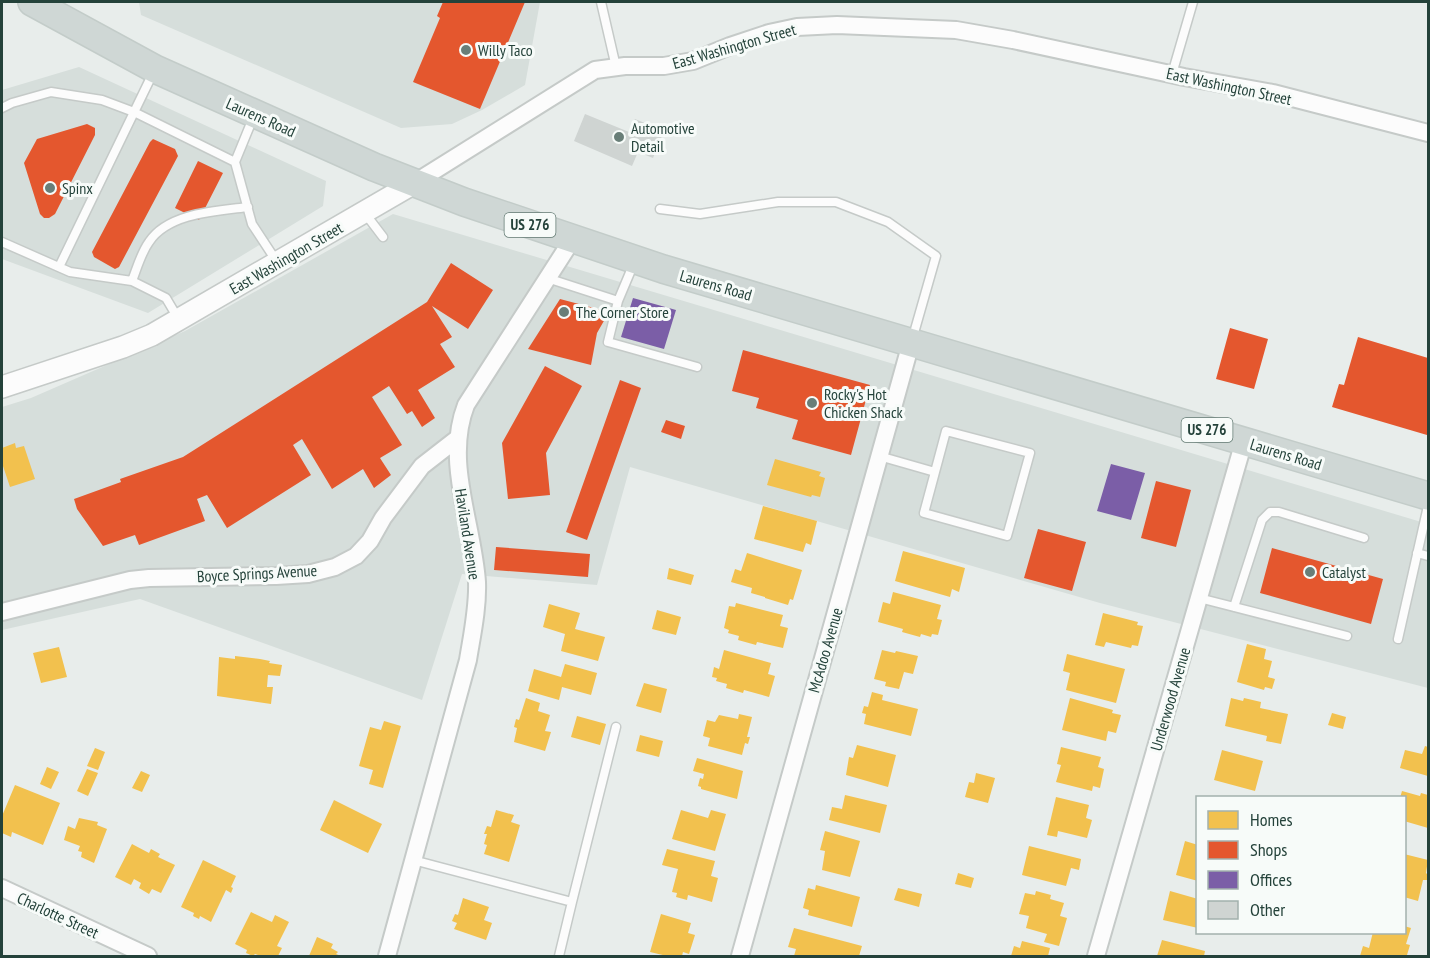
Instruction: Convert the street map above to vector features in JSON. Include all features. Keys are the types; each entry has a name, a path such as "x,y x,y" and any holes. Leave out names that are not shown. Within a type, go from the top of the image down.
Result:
{"main road":[{"name":"Laurens Road","path":"32,2 154,69 374,166 464,202 635,260 1428,496"}],"street":[{"name":"East Washington Street","path":"2,387 152,336 416,183 595,70 664,66 693,61 769,33 797,27 837,25 956,30 1273,93 1428,133"},
{"name":"Haviland Avenue","path":"387,957 468,660 474,619 477,583 459,474 458,438 461,418 466,405 572,240"},
{"name":"McAdoo Avenue","path":"740,957 911,343"},
{"name":"Boyce Springs Avenue","path":"2,612 130,580 276,576 308,573 335,567 356,556 370,541 383,518 422,466 458,438"},
{"name":"Underwood Avenue","path":"1096,957 1244,441"},
{"name":"Charlotte Street","path":"2,888 148,957"}],"lane":[{"path":"601,2 616,68"},
{"path":"1172,74 1193,2"},
{"path":"59,267 104,178 154,69"},
{"path":"2,108 51,92 102,100 134,112 235,162"},
{"path":"254,114 235,162 252,224 278,264"},
{"path":"660,208 700,214 778,202 836,202 888,222 936,256 911,343"},
{"path":"132,280 148,244 156,233 172,221 248,207"},
{"path":"364,212 383,237"},
{"path":"2,242 70,272 132,280 166,298 179,320"},
{"path":"635,260 618,302 608,342 697,367"},
{"path":"547,278 618,302"},
{"path":"946,431 1030,453 1007,536 924,513 935,471 946,431"},
{"path":"879,456 935,471"},
{"path":"1398,639 1428,506"},
{"path":"1234,607 1262,520 1270,512 1279,512 1364,538"},
{"path":"1417,553 1428,556"},
{"path":"1199,598 1347,636"},
{"path":"559,957 616,727"},
{"path":"413,860 572,902"}],"shaded area":[{"path":"139,2 540,2 525,85 452,124 401,128 141,15"},
{"path":"79,67 326,181 323,206 148,313 2,259 2,90"},
{"path":"393,214 1428,524 1428,688 1100,603 630,467 597,585 462,574 422,700 140,599 2,630 2,407 31,398 185,331"}],"building: Homes":[{"path":"15,443 16,448 24,446 35,479 10,487 2,463 2,448"},
{"path":"775,459 821,472 819,476 825,478 820,497 812,495 811,497 767,485"},
{"path":"763,506 817,521 811,545 806,543 803,552 754,539"},
{"path":"903,551 965,568 959,592 952,589 950,597 895,581"},
{"path":"747,553 802,570 793,600 790,599 788,605 751,593 752,588 731,582 735,569 741,571"},
{"path":"669,568 694,575 691,585 667,579"},
{"path":"893,592 941,605 937,619 942,620 938,635 932,634 931,637 921,634 920,637 902,632 903,629 878,622 883,602 890,604"},
{"path":"736,603 783,615 780,626 788,628 783,648 757,642 756,645 738,640 739,636 728,633 729,630 724,628 729,606 735,607"},
{"path":"549,604 580,613 575,629 605,637 598,661 561,651 565,634 543,627"},
{"path":"657,610 681,617 676,635 652,629"},
{"path":"1103,613 1138,622 1137,625 1143,626 1138,646 1132,645 1131,648 1106,642 1104,647 1095,645"},
{"path":"1247,644 1266,649 1264,659 1272,661 1268,677 1275,679 1272,689 1265,687 1264,690 1237,682"},
{"path":"59,647 67,677 41,683 33,653"},
{"path":"724,650 771,663 768,674 775,676 769,697 726,688 727,684 716,681 717,678 712,677 714,667 719,669"},
{"path":"882,650 918,656 913,674 904,672 899,689 885,686 886,682 874,679"},
{"path":"1067,654 1125,669 1116,703 1066,690 1070,673 1063,671"},
{"path":"235,656 282,665 280,676 268,675 267,687 273,687 271,704 217,696 219,657 235,659"},
{"path":"565,664 597,673 591,695 562,687 559,700 528,691 534,669 561,677"},
{"path":"644,683 667,689 661,713 636,706"},
{"path":"872,692 883,695 882,700 918,709 911,736 864,724 866,714 862,713 864,706 868,707"},
{"path":"526,698 540,703 538,711 550,715 545,731 551,732 545,751 514,742 516,719 519,720"},
{"path":"1070,698 1113,710 1112,713 1121,715 1116,733 1108,731 1106,741 1062,730"},
{"path":"1231,698 1261,702 1260,708 1288,714 1281,744 1266,741 1267,736 1225,726"},
{"path":"1332,713 1346,717 1343,729 1328,725"},
{"path":"739,714 752,717 747,737 750,737 748,744 745,743 742,755 708,746 710,738 703,736 707,720 715,722 719,715 738,719"},
{"path":"577,716 606,724 600,745 571,737"},
{"path":"384,721 401,726 383,788 369,784 373,770 359,766 370,727 381,730"},
{"path":"640,735 663,741 659,757 636,751"},
{"path":"857,745 896,755 888,787 846,775 849,757 853,758"},
{"path":"1425,746 1428,747 1428,776 1400,768 1405,750 1422,754"},
{"path":"1061,747 1101,757 1098,767 1104,769 1100,788 1093,786 1092,791 1056,782 1061,765 1057,764"},
{"path":"95,748 105,752 98,770 87,766"},
{"path":"1222,750 1263,761 1255,791 1214,780"},
{"path":"697,758 743,771 737,799 701,789 698,786 704,774 693,771"},
{"path":"47,767 59,772 51,789 40,784"},
{"path":"87,769 98,773 88,796 77,791"},
{"path":"141,771 150,775 142,792 132,788"},
{"path":"976,773 995,778 988,803 965,797 969,782 974,783"},
{"path":"15,785 60,803 43,845 12,832 11,837 2,833 2,816"},
{"path":"1402,791 1420,796 1421,793 1428,795 1428,828 1406,822 1406,796 1401,796"},
{"path":"845,795 887,805 880,833 829,820 832,807 842,809"},
{"path":"1056,797 1089,805 1086,818 1092,820 1087,838 1058,831 1057,837 1047,835"},
{"path":"334,800 382,824 368,853 320,830"},
{"path":"496,810 514,815 511,822 520,825 509,862 484,854 487,834 484,834 487,826 491,827"},
{"path":"681,810 708,818 711,810 726,814 715,851 672,839"},
{"path":"79,818 98,822 97,825 107,829 94,863 81,857 82,852 78,851 80,846 64,840 68,826 75,829"},
{"path":"825,831 860,841 850,877 822,870 825,851 820,850"},
{"path":"1185,841 1196,844 1196,880 1176,875"},
{"path":"132,844 149,853 151,849 160,854 158,857 175,865 161,893 152,889 149,894 139,888 141,883 134,879 131,885 115,877"},
{"path":"1029,846 1081,859 1079,870 1071,868 1066,886 1022,875"},
{"path":"667,849 715,861 711,876 718,878 712,902 688,895 687,900 676,897 677,893 672,892 678,869 662,865"},
{"path":"1406,854 1428,860 1427,880 1423,880 1418,901 1406,898"},
{"path":"203,860 236,876 231,893 226,890 211,922 200,916 199,919 193,916 194,913 181,907"},
{"path":"958,873 974,878 971,888 955,884"},
{"path":"816,885 860,897 852,927 808,915 809,910 803,908 808,888 815,890"},
{"path":"898,888 922,894 919,907 894,900"},
{"path":"1036,891 1051,895 1050,899 1064,903 1060,916 1067,918 1059,946 1044,942 1047,934 1026,928 1029,916 1019,914 1025,893 1035,895"},
{"path":"1170,891 1196,898 1196,928 1163,920"},
{"path":"463,898 489,907 484,920 492,923 486,940 454,929 457,923 452,921 455,914 458,915"},
{"path":"251,912 272,922 275,915 289,922 277,946 282,948 278,956 255,954 253,956 235,944"},
{"path":"661,914 691,923 688,933 695,935 689,954 683,952 682,956 667,956 650,952"},
{"path":"1406,927 1411,928 1406,944 1410,945 1407,955 1360,956 1363,946 1369,948 1372,934 1406,934"},
{"path":"794,928 862,946 859,956 794,956 796,949 788,947"},
{"path":"317,937 333,944 331,948 341,956 309,956"},
{"path":"1162,940 1205,951 1204,956 1157,956"},
{"path":"1022,941 1050,948 1048,956 1011,956 1014,946 1020,948"}],"building: Shops":[{"name":"Willy Taco","path":"443,2 525,2 480,109 413,82 440,18 437,16"},
{"name":"Spinx","path":"87,124 95,128 95,135 55,214 44,218 40,214 24,163 37,139"},
{"name":"Spinx","path":"153,139 175,149 178,156 119,267 115,269 94,257 92,252"},
{"path":"198,161 223,173 199,220 175,208"},
{"path":"451,263 493,290 468,329 432,306 452,337 440,344 455,367 418,390 435,418 422,427 412,411 407,414 389,386 372,397 402,445 380,458 391,475 374,488 363,469 332,489 302,439 293,445 311,475 227,528 207,495 197,499 205,521 139,545 135,535 103,546 77,509 74,499 121,482 120,479 183,457 427,302"},
{"path":"560,299 609,312 597,333 591,365 528,349"},
{"path":"1230,328 1268,339 1254,389 1216,379"},
{"path":"1358,337 1428,358 1427,435 1332,407 1339,384 1344,385"},
{"name":"Rocky's Hot Chicken Shack","path":"743,350 870,385 851,455 792,439 798,420 756,408 759,398 732,391"},
{"path":"545,366 582,386 546,453 550,495 508,499 502,443"},
{"path":"620,380 641,388 587,540 566,532"},
{"path":"666,420 685,426 681,439 661,432"},
{"path":"1156,481 1191,490 1176,547 1141,538"},
{"path":"1038,529 1086,542 1072,591 1024,578"},
{"path":"496,547 590,554 588,577 494,570"},
{"path":"1272,548 1383,579 1371,624 1260,593"}],"building: Offices":[{"path":"633,298 676,310 664,349 621,337"},
{"path":"1111,464 1145,473 1131,520 1097,511"}],"building: Other":[{"name":"Automotive Detail","path":"585,114 629,132 635,119 664,131 653,158 638,152 632,166 574,141"}],"place":[{"name":"Willy Taco","path":"466,50"},
{"name":"Automotive Detail","path":"619,137"},
{"name":"Spinx","path":"50,188"},
{"name":"The Corner Store","path":"564,312"},
{"name":"Rocky's Hot Chicken Shack","path":"812,403"},
{"name":"Catalyst","path":"1310,572"}]}
